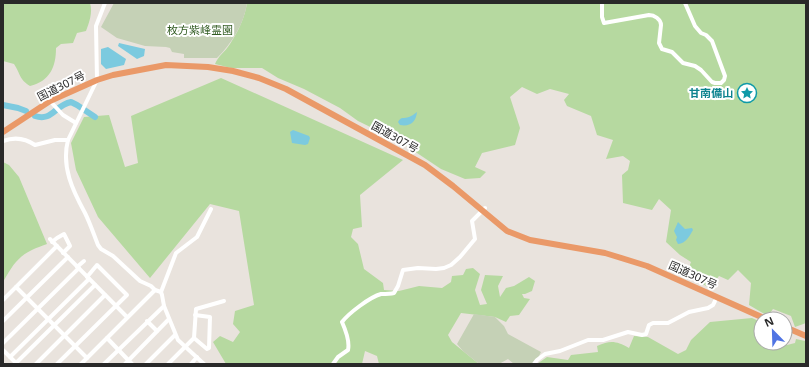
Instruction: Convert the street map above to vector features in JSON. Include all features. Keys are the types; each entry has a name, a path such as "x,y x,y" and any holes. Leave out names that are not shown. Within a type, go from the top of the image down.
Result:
{"highway":[{"name":"国道307号","path":"3,132 50,101 97,80 127,72 166,65 214,68 233,71 259,78 286,89 425,165 483,210 507,232 530,240 605,254 647,266 753,313"},
{"path":"793,330 806,336"}],"street":[{"path":"105,3 96,26 97,80 68,140 66,148 66,161 70,184 85,213 98,245 113,256 140,281 161,292"},
{"path":"602,3 602,17 604,23 649,15 658,19 661,22 659,42 662,49 672,52 683,63 695,66 712,82 718,84 721,83 724,80 724,76 714,46 710,38 701,33 695,26 686,3"},
{"path":"50,101 63,115 76,123"},
{"path":"3,141 8,139 22,139 28,140 35,145 55,140 68,140"},
{"path":"204,364 175,335 164,306 161,292 176,253 197,237 211,209"},
{"path":"333,364 338,356 348,350 349,343 342,322 345,318 358,307 380,295 394,293 398,286 402,270 418,268 444,268 455,262 473,242 475,233 472,221 483,210"},
{"path":"63,253 70,246 64,234 51,240 63,253 127,317"},
{"path":"3,300 57,246"},
{"path":"3,321 68,257"},
{"path":"3,343 84,261"},
{"path":"10,357 88,278 97,265 127,295 57,364"},
{"path":"3,350 17,363 95,285"},
{"path":"16,287 87,358"},
{"path":"81,364 155,290"},
{"path":"36,364 105,295"},
{"path":"168,364 194,338 196,309 224,301"},
{"path":"534,364 545,354 560,351 588,340 603,340 628,332 642,335 646,334 649,325 653,323 668,322 689,312 708,308 713,305 715,301"},
{"path":"104,364 164,306"},
{"path":"194,338 207,349 209,348 210,317 195,316"},
{"path":"125,364 169,319"},
{"path":"147,321 157,331"},
{"path":"146,364 175,335"},
{"path":"106,338 132,364"},
{"path":"191,364 197,357"}],"green space":[{"path":"3,3 90,3 91,14 86,31 77,33 73,43 61,44 56,48 55,61 47,77 37,84 30,86 22,79 14,64 3,61"},
{"name":"枚方紫峰霊園","path":"114,3 247,3 240,26 228,46 217,58 184,58 184,54 172,52 170,48 145,46 117,38 101,27"},
{"path":"247,3 806,3 806,323 795,327 793,322 793,311 778,311 773,309 772,311 759,311 749,305 751,283 738,270 728,280 719,276 710,288 686,275 691,262 680,255 666,242 671,210 659,199 652,210 623,203 622,175 628,170 630,161 623,156 606,159 613,140 597,135 591,116 567,106 564,100 569,94 550,89 537,94 522,87 510,97 520,128 515,145 482,153 475,167 486,172 480,178 465,179 441,169 399,141 358,121 340,108 304,89 278,78 262,68 231,68 215,64 236,34"},
{"path":"221,78 403,160 360,195 362,227 353,229 351,237 358,244 364,269 383,283 384,290 399,291 419,286 442,288 451,282 452,276 463,275 466,269 473,268 480,274 475,290 480,305 487,304 481,290 485,275 503,276 498,286 500,297 506,288 514,286 529,277 535,281 532,291 522,294 524,298 530,299 519,315 510,316 506,322 495,317 461,313 448,335 452,342 479,364 379,364 377,356 365,351 362,364 226,364 213,342 220,336 233,342 240,332 233,324 235,311 254,305 239,211 210,204 150,278 98,217 76,170 71,143 84,117 109,115 125,167 138,163 131,116"},
{"path":"3,162 9,165 19,177 47,244 31,250 20,258 3,282"},
{"path":"474,314 495,317 504,326 508,334 541,352 535,364 514,364 508,359 499,364 479,364 463,351 457,344"},
{"path":"753,318 753,351 793,351 793,344 795,343 796,339 805,341 806,364 537,364 547,357 568,360 571,355 598,352 597,346 610,342 629,348 634,336 648,337 678,354 686,350 691,340 710,322"}],"water":[{"path":"119,43 145,49 144,56 137,59 118,46"},
{"path":"108,47 126,59 124,65 106,69 101,64 101,49"},
{"path":"417,112 412,123 400,125 398,122 401,118 410,117"},
{"path":"293,130 309,136 310,138 308,144 292,143 290,132"},
{"path":"678,222 685,229 692,228 693,230 685,241 678,244 674,231"}],"waterway":[{"path":"35,116 46,117 61,106 71,102 95,117"},
{"path":"3,105 26,111"}],"place":[{"name":"甘南備山","path":"747,93"}]}
